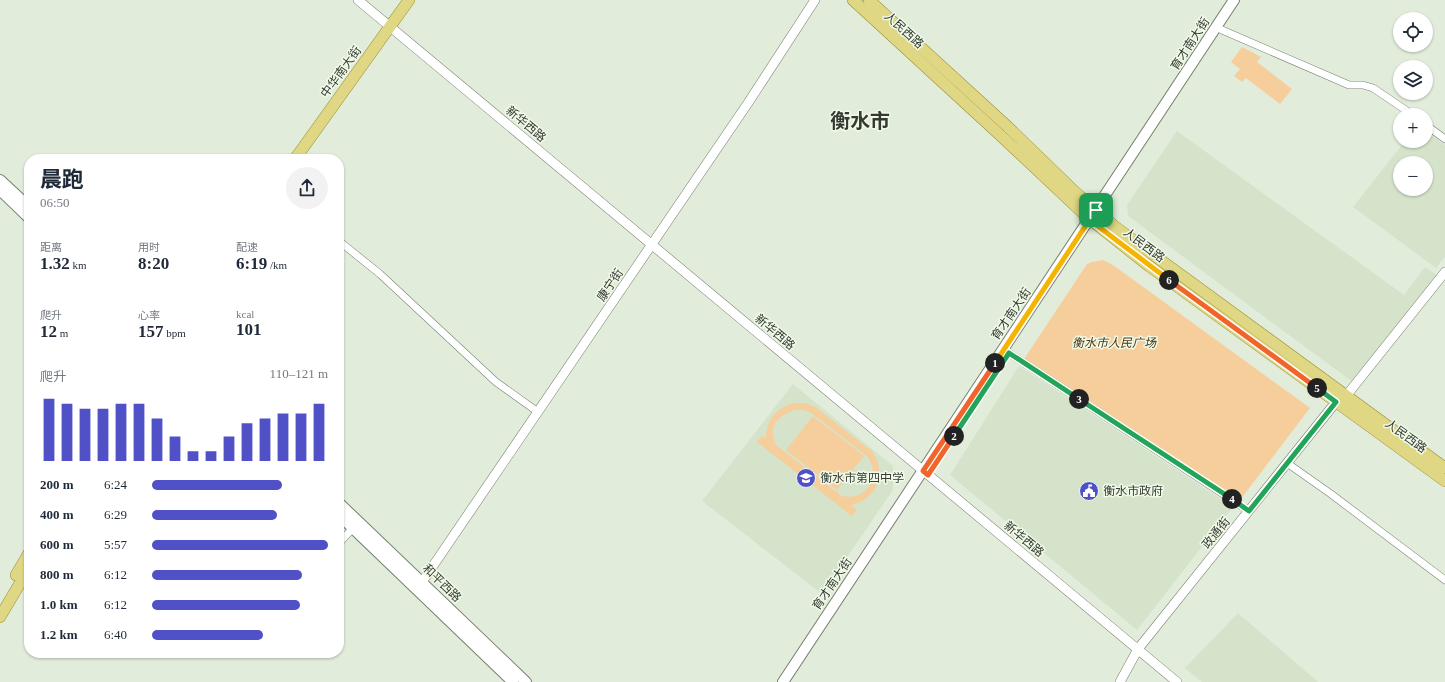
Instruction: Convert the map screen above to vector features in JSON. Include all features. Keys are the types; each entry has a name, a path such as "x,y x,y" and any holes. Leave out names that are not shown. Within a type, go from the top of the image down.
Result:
{"main road":[{"name":"中华南大街","path":"298,154 387,24 400,0"},
{"name":"中华南大街","path":"290,154 387,24 409,0"},
{"name":"人民西路","path":"852,0 1000,135 1149,266 1341,399 1445,468"},
{"name":"人民西路","path":"869,0 1002,122 1095,217"},
{"name":"育才南大街","path":"783,682 1009,353 1234,0"},
{"name":"育才南大街","path":"791,682 926,473 1095,217 1242,0"},
{"path":"0,180 24,202"},
{"path":"0,190 24,213"},
{"name":"人民西路","path":"1341,399 1445,481"},
{"name":"和平西路","path":"344,508 526,682"},
{"name":"和平西路","path":"344,520 513,682"},
{"path":"0,603 24,562"},
{"path":"0,617 24,576"}],"street":[{"name":"新华西路","path":"358,0 1177,682"},
{"name":"康宁街","path":"422,582 748,103 815,0"},
{"path":"1222,30 1349,85 1363,85 1373,88 1403,108"},
{"path":"1433,130 1445,139"},
{"path":"344,245 380,274 496,382 538,412"},
{"name":"政通街","path":"1120,682 1138,650 1287,463 1445,272"},
{"path":"1009,353 1249,511"},
{"path":"1287,463 1445,580"},
{"path":"344,538 353,528"}],"shaded area":[{"path":"1177,131 1404,295 1425,267 1443,279 1358,386 1128,216 1127,205"},
{"path":"1433,136 1445,145 1445,257 1436,268 1353,207 1393,156 1393,196 1433,196 1433,156 1393,156 1399,148 1433,148"},
{"name":"衡水市政府","path":"1019,366 1233,507 1137,630 950,475"},
{"name":"衡水市第四中学","path":"793,384 893,466 893,490 822,594 702,501"},
{"path":"1238,613 1318,682 1202,682 1185,668"}],"green space":[{"path":"1242,47 1261,57 1257,62 1292,89 1280,104 1246,78 1242,82 1234,76 1240,69 1231,62"},
{"name":"衡水市人民广场","path":"1103,260 1113,265 1310,408 1240,500 1024,359 1087,264"},
{"path":"794,403 804,403 814,406 873,452 879,469 877,485 867,498 851,505 857,510 852,516 757,442 762,436 766,438 770,420 778,411","holes":["803,410 810,412 868,457 872,465 873,473 872,480 864,491 851,497 842,496 776,445 773,437 773,430 776,422 791,411"]},
{"path":"813,416 864,456 837,490 786,450"}],"place":[{"name":"衡水市第四中学","path":"806,478"},
{"name":"衡水市政府","path":"1089,491"}],"district":[{"name":"衡水市","path":"860,121"}],"route":[{"path":"1096,210 1101,214 1095,224 1149,266 1336,402 1249,511 1009,353 928,475 923,471 1096,210"}]}
